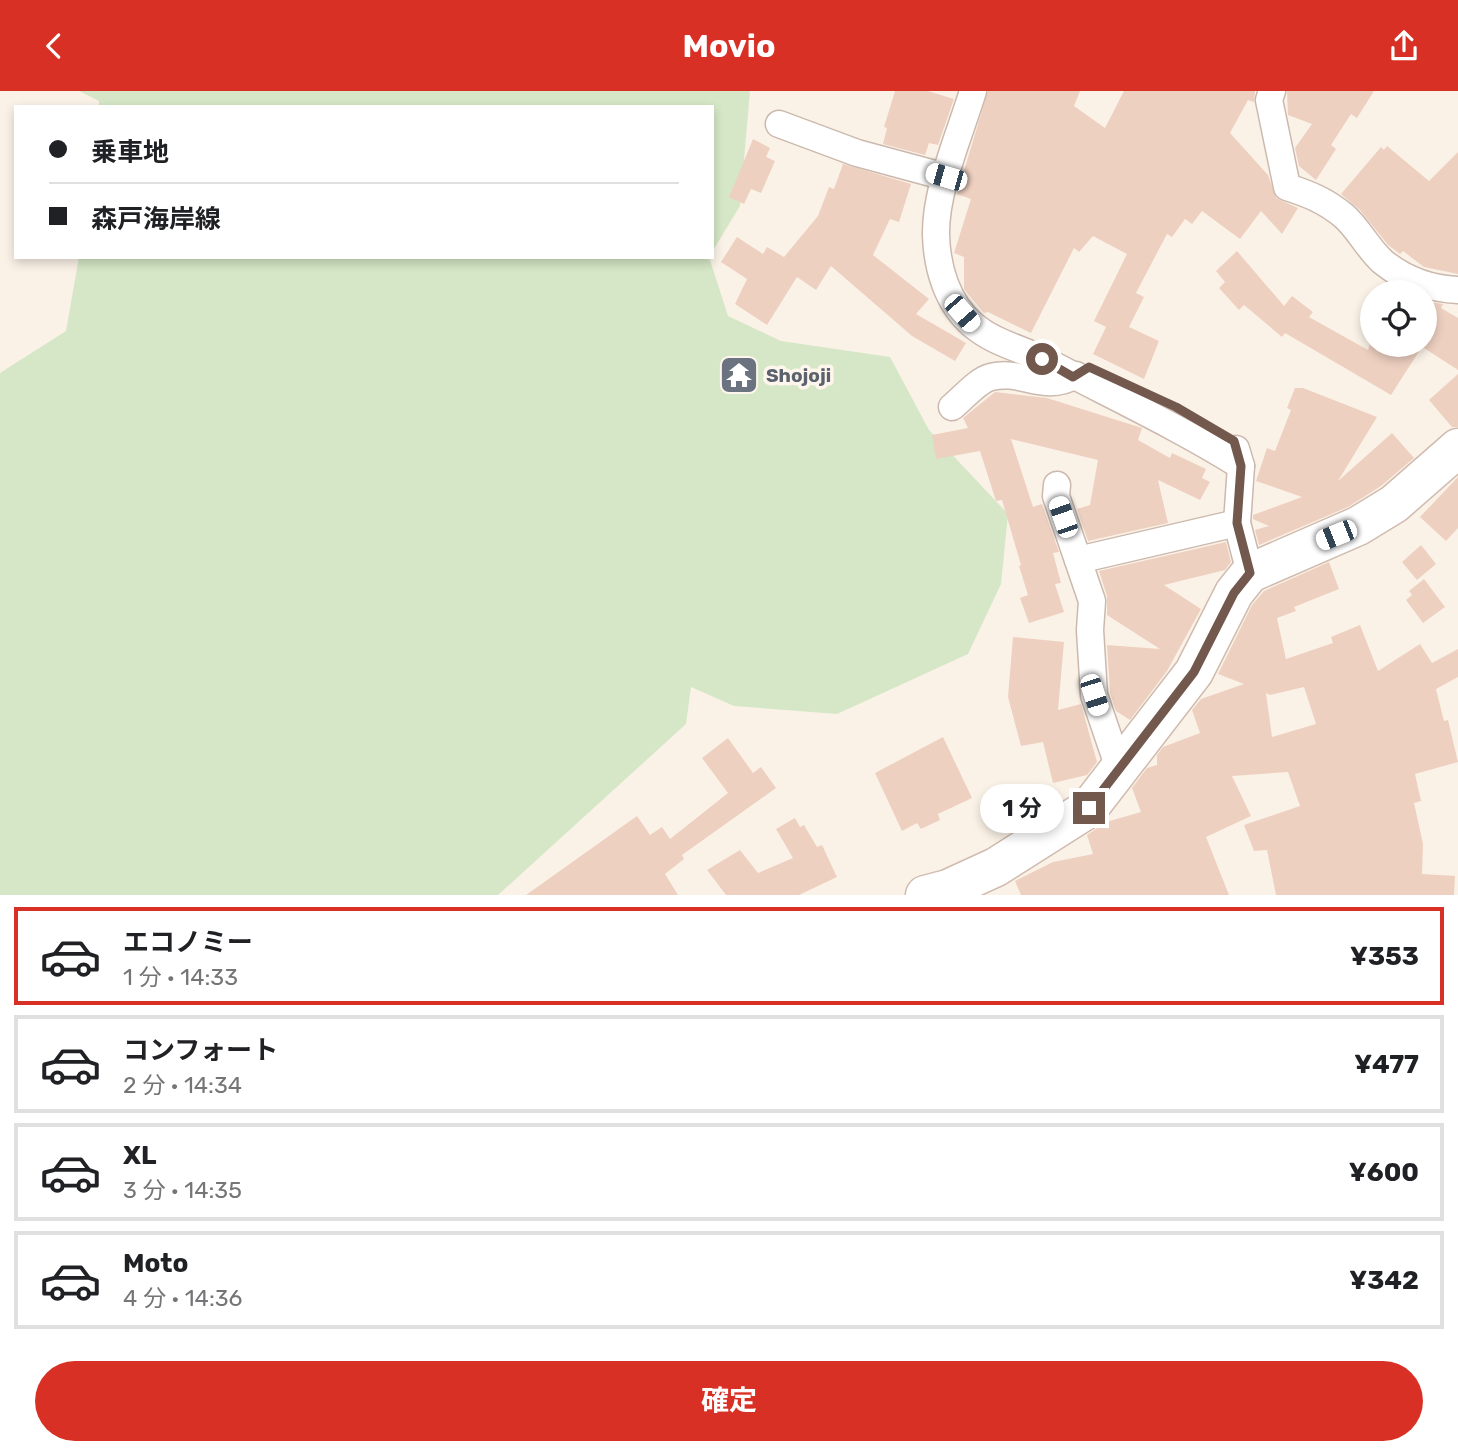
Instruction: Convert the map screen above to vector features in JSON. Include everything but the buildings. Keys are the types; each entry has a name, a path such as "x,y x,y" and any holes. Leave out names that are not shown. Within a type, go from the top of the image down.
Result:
{"main road":[{"path":"925,895 960,884 1042,841 1089,808 1194,672 1234,593 1250,573 1358,526 1394,503 1458,449"}],"street":[{"path":"974,91 946,177 936,232 939,269 952,302 973,325 1001,344 1042,359 1073,377"},
{"path":"1272,91 1269,100 1287,187 1318,197 1346,218 1382,261 1417,281 1439,289 1458,290"},
{"path":"779,124 857,153 946,177"},
{"path":"952,407 990,377 1059,384 1089,367 1176,407 1234,441 1241,466 1237,523 1250,573"},
{"path":"1057,485 1056,496 1092,601 1090,631 1094,695 1119,771"},
{"path":"1078,560 1237,523"}],"green space":[{"path":"79,91 750,91 740,206 714,249 714,105 99,105 99,101"},
{"path":"79,259 710,259 728,316 781,341 890,357 929,430 1008,514 1001,584 968,654 837,714 734,706 691,687 686,724 498,895 0,895 0,373 66,331"}],"place":[{"name":"Shojoji","path":"739,375"}],"route":[{"path":"1042,359 1073,377 1089,367 1176,407 1234,441 1241,466 1237,523 1250,573 1234,593 1194,672 1089,808"}]}
